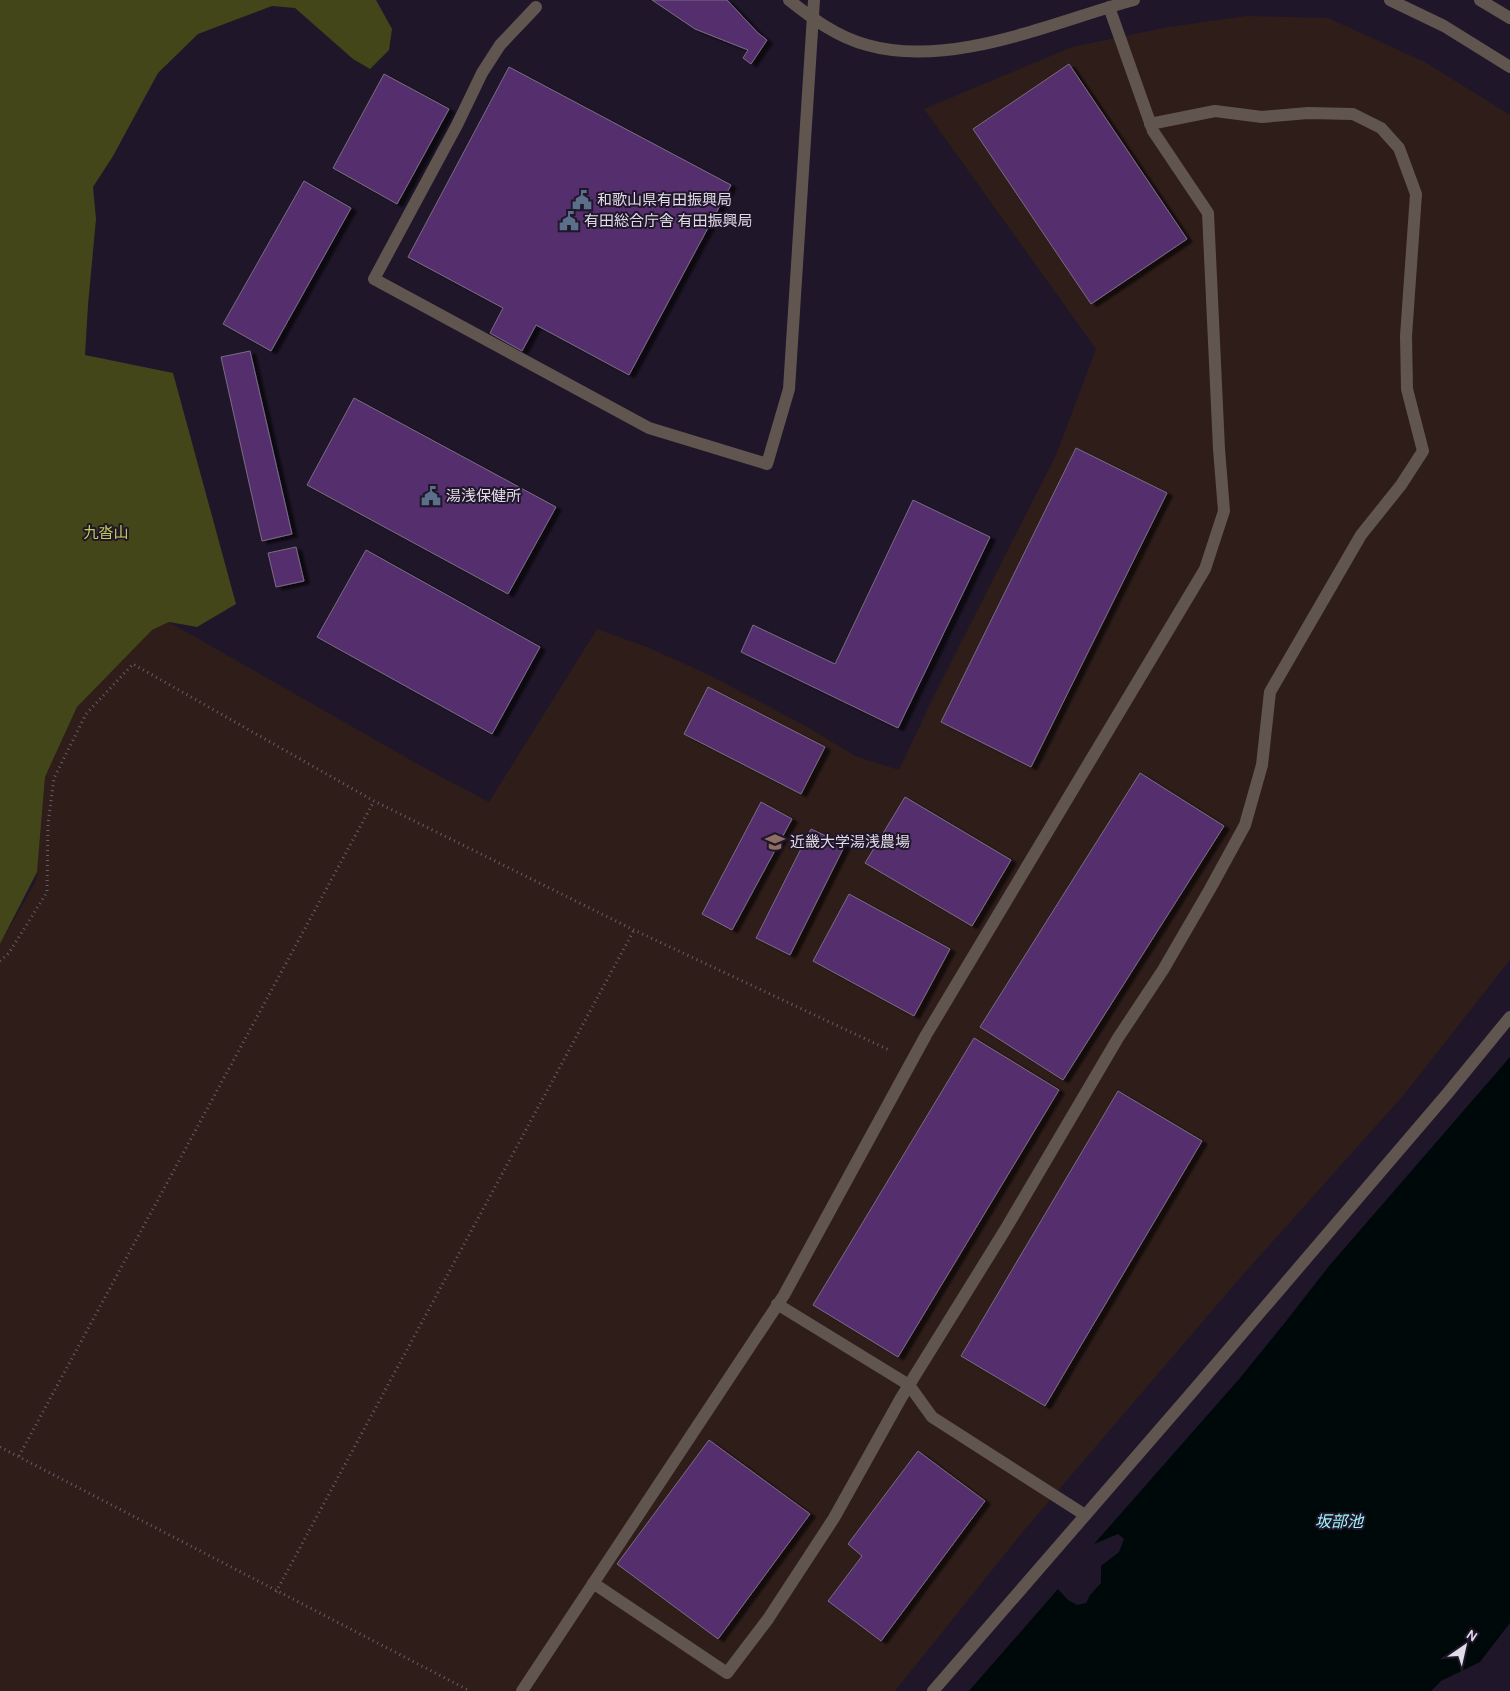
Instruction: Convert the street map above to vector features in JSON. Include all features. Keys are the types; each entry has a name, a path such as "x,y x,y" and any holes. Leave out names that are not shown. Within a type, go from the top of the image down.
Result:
{"street":[{"path":"789,0 814,20 841,35 867,45 896,51 958,49 992,43 1134,0"},
{"path":"539,2 500,45 482,73 457,125 374,279 649,428 767,464 789,389 814,0"},
{"path":"1390,0 1444,26 1510,67"},
{"path":"1480,0 1510,18"},
{"path":"522,1691 777,1304 926,1034 1205,569 1224,511 1218,449 1208,213 1150,124 1109,7"},
{"path":"593,1583 727,1673 768,1619 834,1518 909,1385 1005,1230 1118,1038 1163,970 1245,825 1262,765 1270,692 1361,535 1401,485 1423,451 1407,388 1406,336 1416,194 1399,148 1381,128 1353,114 1262,117 1215,112 1150,124"},
{"path":"933,1691 1193,1391 1510,1017"},
{"path":"777,1304 909,1385 932,1417 1085,1515"}],"path":[{"path":"0,962 9,953 47,892 48,824 54,778 86,714 133,664 374,801 634,930 912,1061"},
{"path":"19,1456 374,801"},
{"path":"276,1592 634,930"},
{"path":"0,1447 276,1592 470,1691"}],"shaded area":[{"name":"近畿大学湯浅農場","path":"1246,16 1328,18 1425,62 1510,115 1510,960 1402,1097 1240,1278 1021,1534 895,1691 0,1691 0,944 36,881 45,777 77,707 141,635 169,622 421,766 489,802 597,629 647,647 709,675 811,729 855,756 899,770 930,704 1056,455 1096,349 924,109 1072,47 1168,27"}],"green space":[{"name":"九沓山","path":"0,0 376,0 392,29 389,50 370,69 353,59 295,8 272,6 198,34 158,73 113,156 93,187 96,219 85,355 173,373 236,604 197,627 169,622 152,630 77,707 45,777 37,872 0,944"}],"water":[{"name":"坂部池","path":"1510,1057 1510,1623 1480,1662 1441,1681 1431,1691 969,1691 1058,1589 1068,1600 1077,1605 1086,1603 1090,1595 1101,1583 1101,1566 1119,1552 1124,1539 1118,1534 1094,1544 1240,1378 1329,1266"}],"building":[{"path":"652,0 727,0 767,40 751,64 743,58 748,50 695,29"},
{"path":"1069,64 1187,239 1091,304 973,129"},
{"name":"有田総合庁舎 有田振興局","path":"509,67 731,185 629,375 536,325 522,351 490,333 503,308 408,257"},
{"path":"384,74 449,109 397,204 333,168"},
{"path":"304,181 351,208 271,351 223,324"},
{"path":"250,351 292,534 262,541 221,357"},
{"name":"湯浅保健所","path":"354,398 556,507 508,594 307,485"},
{"path":"1076,448 1167,493 1031,767 941,722"},
{"path":"913,500 990,537 898,728 741,652 753,625 835,664"},
{"path":"296,547 304,581 276,587 268,553"},
{"path":"366,550 540,647 492,734 317,637"},
{"path":"708,687 825,747 801,794 684,734"},
{"path":"1140,773 1224,826 1063,1080 980,1027"},
{"path":"905,797 1011,860 972,926 865,863"},
{"path":"761,802 792,819 732,930 702,914"},
{"path":"811,829 845,845 790,955 756,938"},
{"path":"849,894 950,949 914,1016 813,961"},
{"path":"974,1038 1059,1090 898,1357 813,1305"},
{"path":"1118,1091 1202,1141 1045,1406 961,1356"},
{"path":"709,1440 810,1514 718,1639 617,1564"},
{"path":"918,1451 985,1501 881,1641 828,1601 862,1556 848,1544"}],"place":[{"name":"和歌山県有田振興局","path":"582,200"},
{"name":"有田総合庁舎 有田振興局","path":"569,221"},
{"name":"湯浅保健所","path":"431,496"},
{"name":"近畿大学湯浅農場","path":"775,842"}]}
